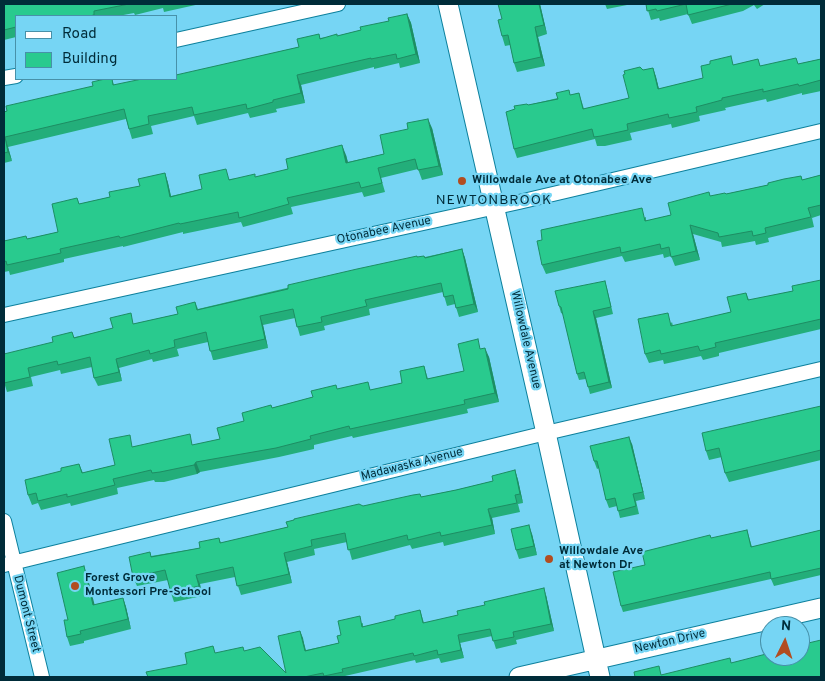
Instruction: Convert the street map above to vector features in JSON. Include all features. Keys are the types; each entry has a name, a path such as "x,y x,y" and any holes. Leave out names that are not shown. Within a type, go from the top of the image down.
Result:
{"street":[{"path":"178,40 338,4"},
{"name":"Willowdale Avenue","path":"448,4 598,668"},
{"name":"Otonabee Avenue","path":"4,315 494,207 821,132"},
{"name":"Madawaska Avenue","path":"8,564 546,433 821,369"},
{"name":"Dumont Street","path":"4,521 8,564 42,677"},
{"name":"Newton Drive","path":"520,677 598,668 821,608"}],"building":[{"path":"4,4 129,4 94,11 94,15 15,15 15,27 4,30"},
{"path":"498,4 539,4 544,25 535,27 541,57 514,63 508,35 502,36 498,20 502,19"},
{"path":"646,4 686,4 657,11 656,9 647,11"},
{"path":"686,4 732,4 688,15"},
{"path":"407,14 416,54 397,59 396,54 371,58 297,75 301,93 247,109 246,104 194,115 192,107 148,116 149,124 129,129 124,109 5,137 8,152 4,153 4,112 7,111 6,106 93,86 92,82 101,80 112,80 113,85 137,80 178,80 178,75 299,47 297,39 319,34 320,39 337,34 337,36 361,30 360,27 389,21 388,18"},
{"path":"731,56 733,65 758,59 760,66 796,58 798,64 821,59 821,80 799,86 798,84 763,92 763,89 722,98 722,100 696,107 697,112 669,118 668,114 627,124 628,130 594,137 592,129 514,149 506,112 515,109 514,106 558,99 556,93 569,90 570,95 579,93 583,109 629,98 623,75 625,74 624,71 640,67 643,70 653,68 658,89 703,78 701,66 710,64 710,61"},
{"path":"428,119 439,166 418,170 415,159 378,168 382,183 361,188 359,182 287,198 289,204 239,218 238,212 179,223 120,238 119,236 60,249 61,253 7,265 6,261 4,262 4,241 26,236 27,239 58,232 52,204 77,198 79,204 110,197 109,192 140,186 138,179 165,173 170,197 202,189 199,175 226,169 229,180 255,174 255,177 288,169 286,159 342,145 346,163 384,154 380,135 408,129 407,123"},
{"path":"821,175 821,205 808,208 811,217 765,228 766,233 753,236 752,231 719,237 718,233 690,225 696,251 671,257 669,247 661,249 660,244 621,253 620,247 542,265 537,241 542,240 541,230 642,208 645,221 671,215 668,203 709,192 710,196 726,194 768,185 768,183 784,179 801,176 802,180"},
{"path":"462,249 474,304 456,308 453,295 444,297 441,283 365,300 367,306 321,317 322,322 297,327 293,309 260,316 265,339 210,351 206,332 174,340 175,347 150,354 149,350 116,359 119,372 94,378 90,357 58,365 57,361 28,368 30,377 4,383 4,354 53,342 52,337 72,332 74,338 113,328 110,318 131,313 133,324 178,314 176,307 195,302 197,310 288,289 288,285 357,269 417,256 424,256 425,258"},
{"path":"821,280 821,319 715,343 716,347 700,351 698,346 661,354 660,350 645,354 638,319 668,313 671,326 731,312 727,297 746,293 748,300 793,291 792,286"},
{"path":"605,281 611,307 593,311 609,382 588,387 584,372 577,374 561,307 559,306 555,291"},
{"path":"478,339 480,349 485,348 495,393 464,400 465,404 350,429 349,426 310,436 311,439 276,448 196,462 194,465 160,472 152,473 151,470 113,479 115,485 67,497 67,494 38,501 36,493 28,495 25,480 61,471 61,468 79,464 82,473 115,465 109,439 130,435 132,447 190,434 192,445 220,439 217,428 244,421 242,413 271,405 272,408 313,397 311,391 336,385 337,389 368,382 370,390 402,383 400,371 424,366 427,379 464,371 458,344"},
{"path":"821,406 821,450 725,473 719,448 706,451 702,433"},
{"path":"629,437 643,492 633,494 636,506 618,511 615,498 606,500 597,461 594,461 590,446"},
{"path":"515,470 520,494 515,495 517,503 488,509 492,525 441,536 440,532 408,540 407,535 348,550 345,533 311,540 312,546 284,553 289,574 237,586 233,567 196,575 199,586 171,593 165,570 133,577 129,557 150,552 151,557 200,548 199,542 219,538 220,543 288,527 286,522 294,519 359,504 363,506 413,495 420,494 421,497 456,490 493,481 492,476"},
{"path":"529,525 534,546 516,550 511,529"},
{"path":"747,530 751,547 821,530 821,568 771,579 770,572 621,606 613,572 645,565 642,552 710,535 711,538"},
{"path":"84,566 93,605 123,598 128,619 80,631 81,634 67,637 64,620 68,620 57,573"},
{"path":"544,588 551,624 513,632 514,637 493,641 490,629 458,635 461,650 438,655 437,650 414,656 413,653 342,669 343,672 324,676 323,673 304,677 148,677 146,672 187,664 185,653 213,646 215,653 243,647 244,651 260,647 286,673 278,636 300,631 305,651 339,643 337,636 341,635 338,621 360,616 362,627 395,619 395,616 420,610 423,623 458,615 457,611 485,605 484,602"},
{"path":"821,640 821,677 635,677 634,672 659,666 661,675 730,658 731,663 760,656 760,666 810,666 810,643"}],"place":[{"name":"Willowdale Ave at Otonabee Ave","path":"462,181"},
{"name":"Willowdale Ave at Newton Dr","path":"549,559"},
{"name":"Forest Grove Montessori Pre-School","path":"75,586"}],"district":[{"name":"NEWTONBROOK","path":"494,201"}]}
